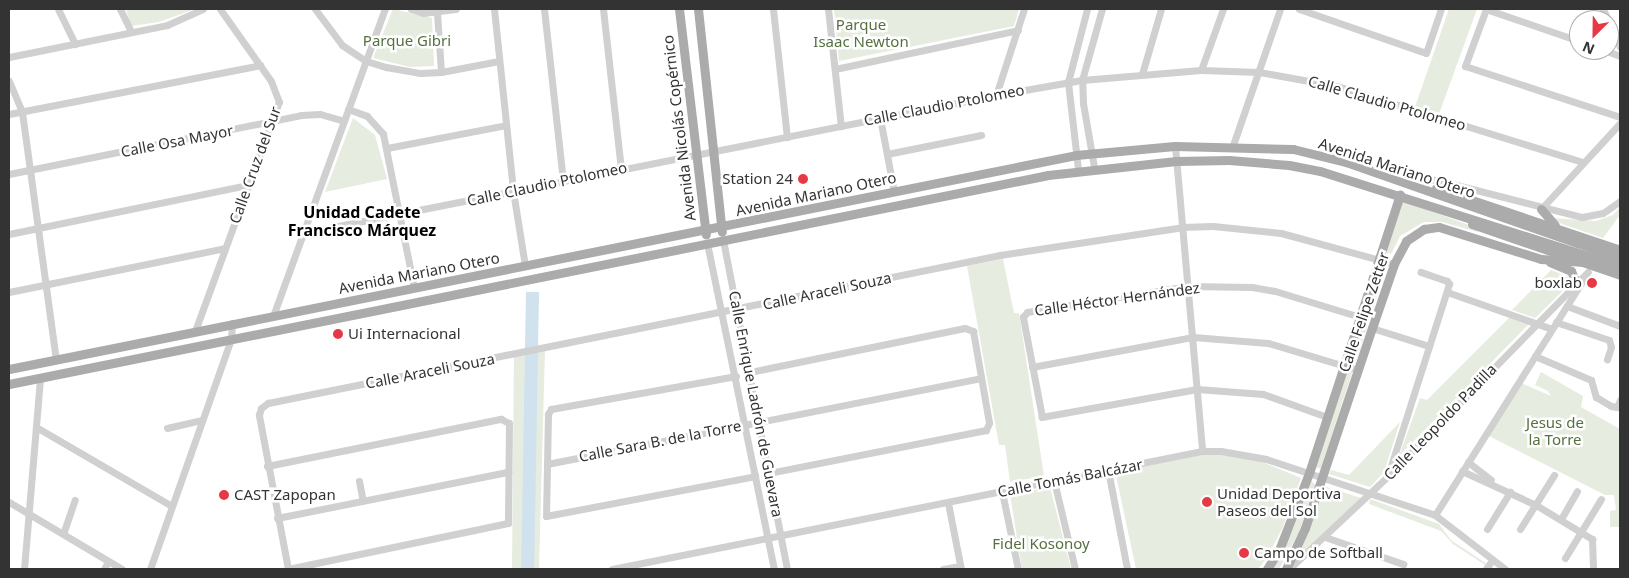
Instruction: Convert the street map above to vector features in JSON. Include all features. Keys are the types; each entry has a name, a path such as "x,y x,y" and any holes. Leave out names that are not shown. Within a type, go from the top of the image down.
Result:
{"main road":[{"name":"Avenida Nicolás Copérnico","path":"679,9 695,155 708,243"},
{"name":"Avenida Nicolás Copérnico","path":"698,9 723,240"},
{"name":"Avenida Mariano Otero","path":"9,369 232,323 721,228 1076,155 1175,146 1233,145 1293,149 1383,175 1620,266"},
{"name":"Avenida Mariano Otero","path":"9,384 1094,167 1176,161 1228,160 1289,165 1512,226 1620,258"},
{"path":"1383,175 1403,177 1620,250"},
{"name":"Calle Felipe Zetter","path":"1267,569 1279,550 1309,473 1400,196"},
{"path":"1421,202 1473,224 1588,266 1620,275"},
{"path":"1541,208 1546,218 1561,229"},
{"path":"1473,224 1493,244"},
{"name":"Calle Felipe Zetter","path":"1287,569 1306,528 1394,264 1406,241 1428,228 1439,227 1540,258 1588,266"},
{"path":"1540,258 1571,271 1576,282"}],"street":[{"path":"58,9 74,44"},
{"path":"120,9 131,32"},
{"path":"9,57 167,25 204,9"},
{"name":"Calle Cruz del Sur","path":"195,331 248,185 274,121 278,96 260,65 220,9"},
{"path":"315,9 342,45 366,60 403,71 441,72 499,61"},
{"path":"273,316 385,9"},
{"path":"412,9 423,13 436,13 456,9"},
{"path":"494,9 513,191 525,266"},
{"path":"544,9 563,181"},
{"path":"603,9 621,169"},
{"path":"773,9 787,137"},
{"path":"828,9 841,126"},
{"path":"996,94 1024,9"},
{"path":"1078,169 1068,82 1087,9"},
{"path":"1094,167 1083,104 1082,80 1102,9"},
{"path":"1142,74 1161,9"},
{"path":"1201,70 1223,9"},
{"path":"1233,145 1280,9"},
{"path":"1299,9 1426,53 1441,9"},
{"path":"1569,38 1486,9 1465,66 1620,118"},
{"path":"1603,9 1620,47"},
{"path":"436,13 441,72"},
{"path":"835,68 1018,30"},
{"path":"9,114 260,65"},
{"name":"Calle Claudio Ptolomeo","path":"303,233 996,94 1082,80 1201,70 1258,72 1346,88 1582,162"},
{"path":"9,81 22,112 56,358"},
{"path":"348,109 373,120 383,134 401,214 414,288"},
{"name":"Calle Osa Mayor","path":"9,174 311,113 344,121"},
{"path":"880,118 894,192"},
{"path":"1541,208 1620,123"},
{"path":"387,148 506,125"},
{"path":"887,154 981,135"},
{"path":"1175,146 1202,451"},
{"path":"1403,177 1437,180 1582,217 1603,213 1620,201"},
{"path":"9,234 248,185"},
{"name":"Calle Araceli Souza","path":"267,466 259,415 261,408 268,403 738,310 1000,255 1182,227 1213,226 1281,234 1394,264"},
{"name":"Calle Enrique Ladrón de Guevara","path":"723,240 787,569"},
{"name":"Calle Enrique Ladrón de Guevara","path":"708,243 774,569"},
{"path":"9,292 225,248"},
{"path":"1435,516 1567,306 1588,266"},
{"name":"Calle Leopoldo Padilla","path":"1287,569 1326,537 1387,477 1576,282 1588,266"},
{"path":"1387,477 1448,282 1421,272"},
{"name":"Calle Héctor Hernández","path":"1032,367 1024,317 1027,312 1187,286 1252,287 1275,291 1360,316"},
{"path":"1446,292 1552,329"},
{"path":"1567,306 1620,326"},
{"path":"1556,322 1609,340 1611,347 1607,359"},
{"path":"150,569 231,339 232,323"},
{"path":"750,372 970,328 980,378 988,428 984,431 768,473"},
{"path":"1372,328 1429,346"},
{"path":"1327,417 1263,394 1197,389 1042,417 1032,367 1193,337 1268,343 1358,370"},
{"path":"1535,356 1591,380 1596,397 1611,406 1617,407 1620,400"},
{"path":"736,376 551,409 548,414 546,516 755,476"},
{"path":"24,569 40,378"},
{"name":"Calle Sara B. de la Torre","path":"547,464 980,378"},
{"path":"501,419 509,423 508,523 288,569 267,466 501,419"},
{"path":"168,428 202,420"},
{"path":"36,427 172,506"},
{"name":"Calle Tomás Balcázar","path":"612,569 1202,451 1253,455 1435,516 1500,568"},
{"path":"1468,462 1497,485"},
{"path":"1108,470 1127,569"},
{"path":"1462,471 1497,485 1536,505 1581,532 1594,544 1593,569"},
{"path":"277,518 508,472"},
{"path":"1520,529 1554,475"},
{"path":"359,481 363,501"},
{"path":"1054,481 1075,569"},
{"path":"1561,519 1577,491"},
{"path":"1002,492 1018,569"},
{"path":"1487,529 1510,492"},
{"path":"1565,558 1601,499"},
{"path":"63,534 75,500"},
{"path":"9,502 122,569"},
{"path":"943,569 961,567 948,503"},
{"path":"1326,537 1403,564"},
{"path":"1486,569 1492,560"},
{"path":"104,569 108,561"}],"green space":[{"path":"126,9 195,9 159,22 131,26"},
{"name":"Parque Gibri","path":"393,9 432,18 434,66 410,67 373,58"},
{"name":"Parque Isaac Newton","path":"834,9 1019,9 1014,26 839,61"},
{"path":"1449,9 1477,9 1439,114 1415,107"},
{"path":"353,118 375,135 387,179 325,192"},
{"path":"1403,201 1474,227 1478,232 1442,222 1424,222 1400,236 1391,254 1386,252"},
{"path":"1620,207 1620,215 1603,238 1562,224 1552,218 1596,221 1613,215"},
{"path":"1003,259 1014,313 1019,313 1044,476 1010,482 1005,445 999,445 967,266"},
{"path":"1381,265 1387,267 1355,364 1349,362"},
{"path":"1551,270 1571,278 1571,283 1535,318 1512,310"},
{"path":"1510,317 1530,323 1399,456 1420,398 1427,400"},
{"path":"545,350 539,569 512,569 514,354"},
{"path":"1347,369 1353,371 1321,469 1315,467"},
{"name":"Jesus de la Torre","path":"1541,372 1583,396 1581,407 1620,429 1620,527 1610,527 1610,511 1616,510 1614,495 1605,495 1487,435 1519,382 1551,396 1548,391 1535,385"},
{"path":"1400,422 1384,472 1370,487 1329,474 1331,470 1349,475"},
{"name":"Unidad Deportiva Paseos del Sol","path":"1202,454 1227,455 1260,461 1301,478 1282,529 1266,559 1258,569 1136,569 1115,471"},
{"path":"1311,481 1316,485 1299,532 1279,569 1271,569 1293,529"},
{"path":"1324,486 1361,498 1299,557 1296,556"},
{"name":"Fidel Kosonoy","path":"1050,487 1071,569 1022,569 1010,494"},
{"path":"1370,499 1439,524 1451,540 1487,564 1482,569 1485,565 1453,544 1441,531 1369,504"}],"water":[{"path":"526,292 539,292 534,569 521,569"}],"place":[{"name":"Station 24","path":"803,179"},
{"name":"boxlab","path":"1592,283"},
{"name":"Ui Internacional","path":"338,334"},
{"name":"CAST Zapopan","path":"224,495"},
{"name":"Unidad Deportiva Paseos del Sol","path":"1207,502"},
{"name":"Campo de Softball","path":"1244,553"}],"district":[{"name":"Unidad Cadete Francisco Márquez","path":"362,221"}]}
